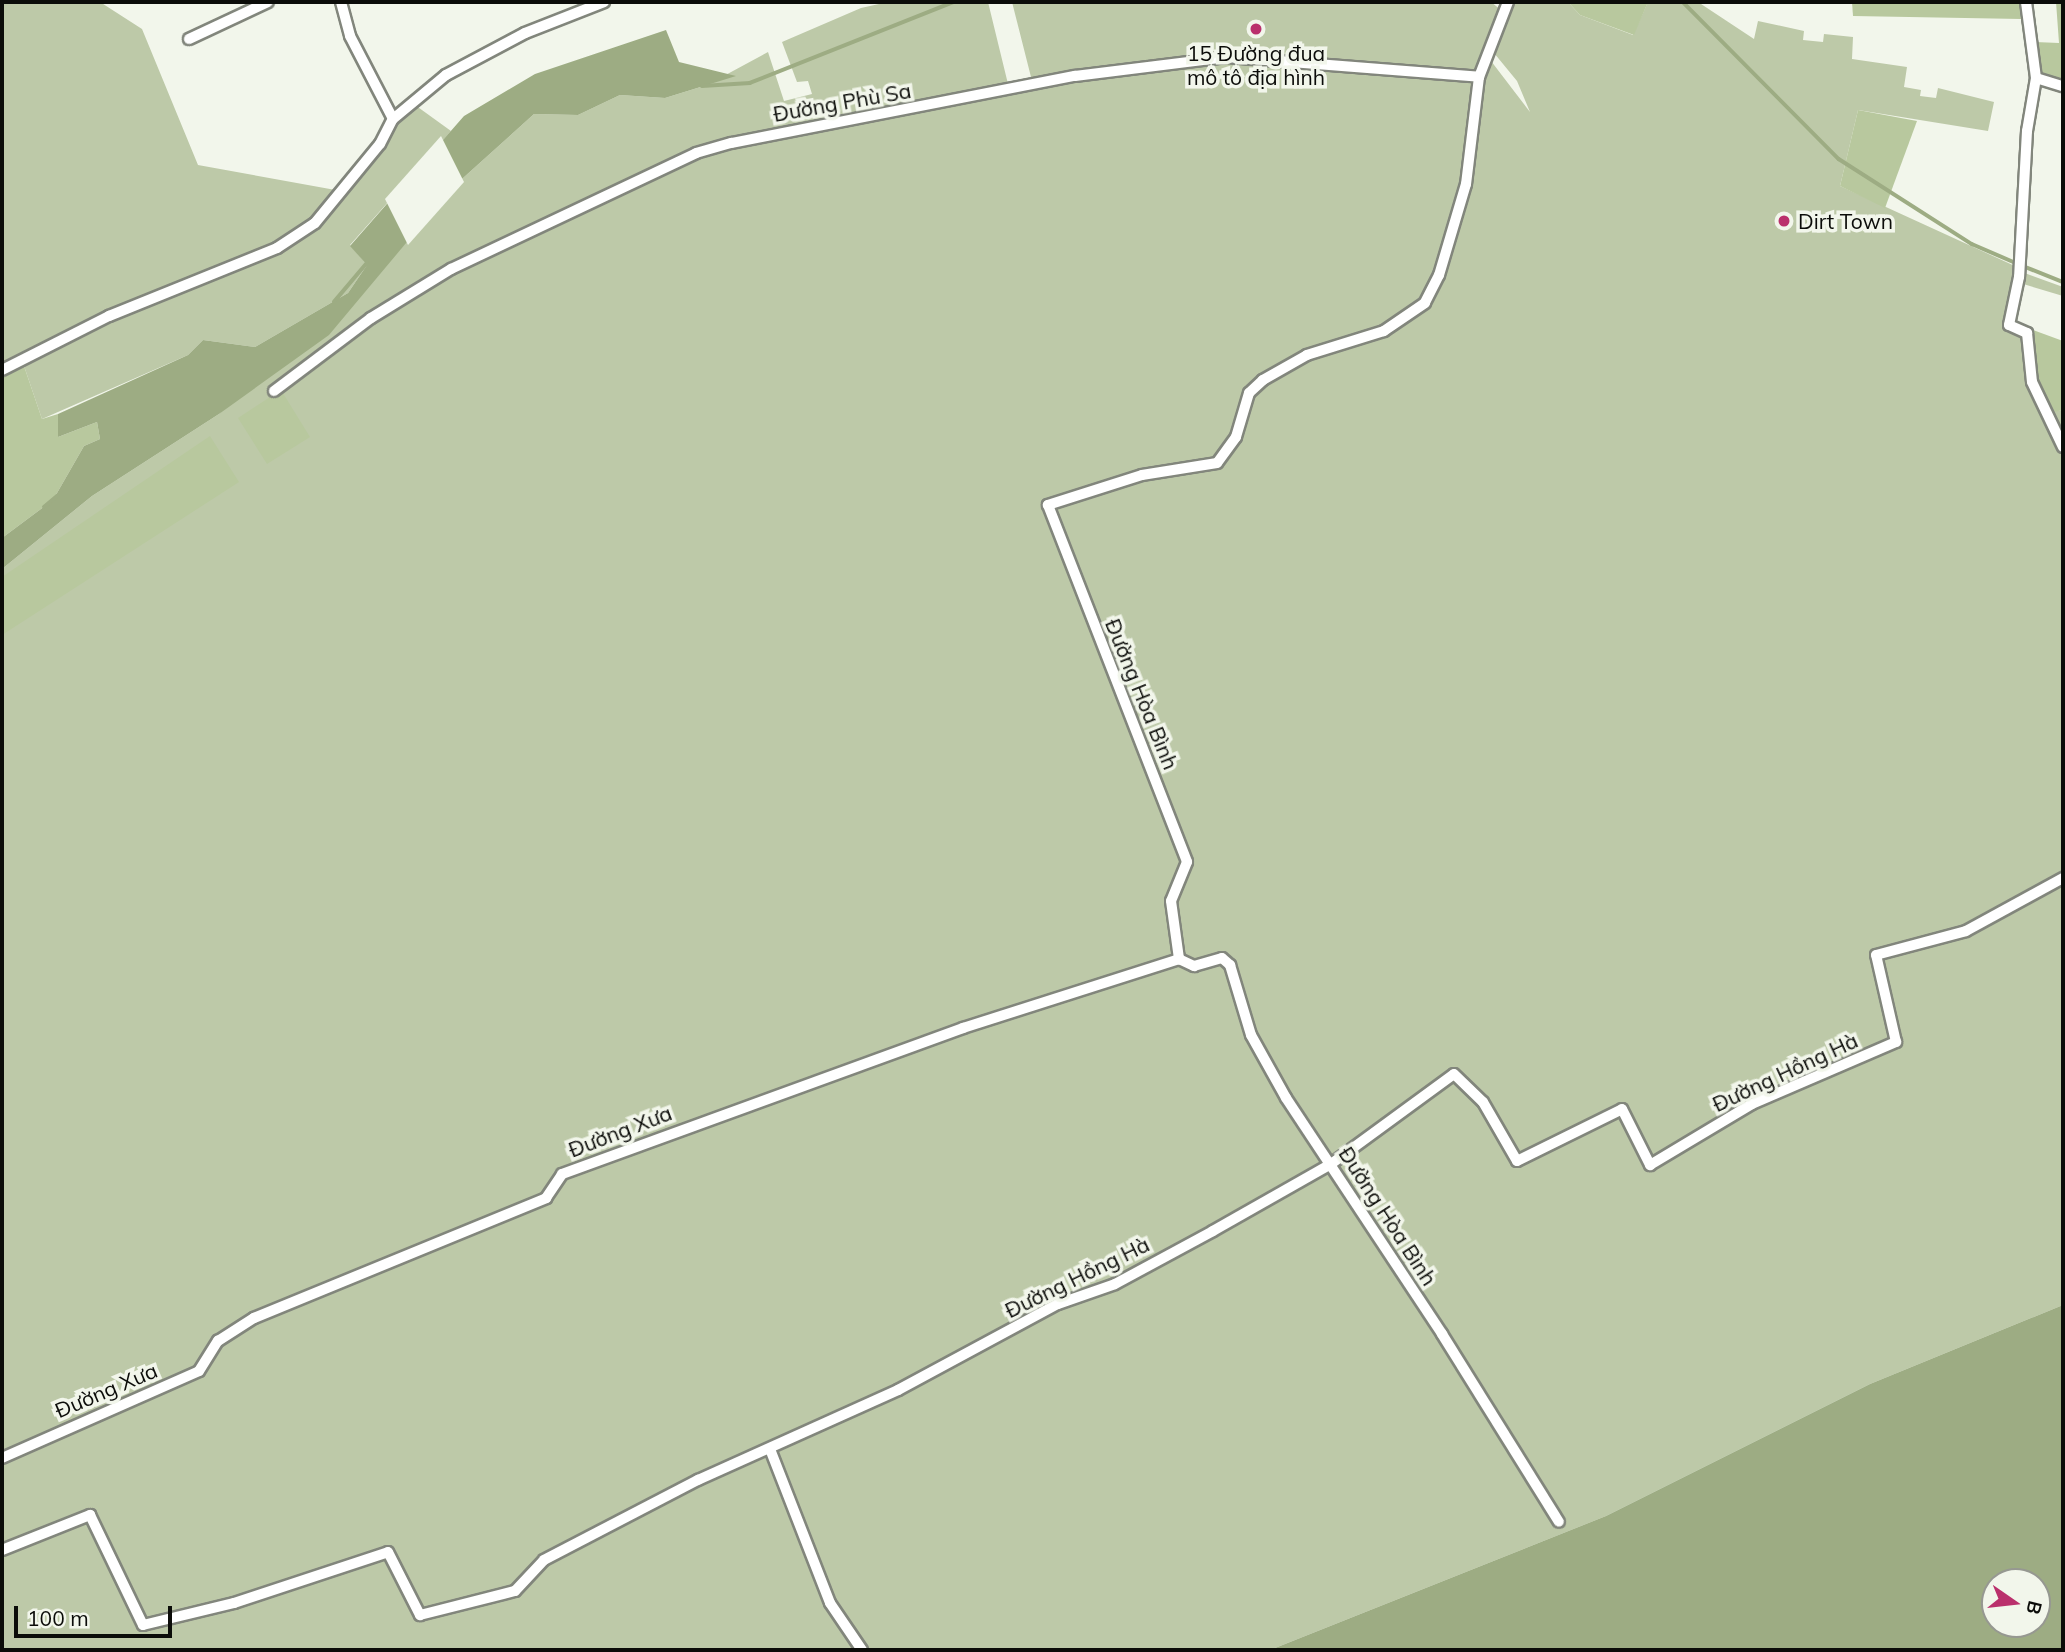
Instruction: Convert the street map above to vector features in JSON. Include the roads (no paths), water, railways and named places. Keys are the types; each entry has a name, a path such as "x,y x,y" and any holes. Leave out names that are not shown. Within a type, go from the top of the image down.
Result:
{"street":[{"path":"189,39 268,2"},
{"path":"341,2 350,36 393,119"},
{"path":"2,370 109,316 277,248 315,223 334,203 349,177 380,144 393,119 446,75 525,33 604,2"},
{"name":"Đường Hòa Bình","path":"1508,2 1479,78 1466,184 1439,275 1425,303 1384,331 1307,355 1263,380 1249,393 1236,437 1217,463 1142,475 1048,505 1188,862 1171,901 1179,958 1194,966 1222,958 1230,965 1251,1035 1559,1522"},
{"path":"2026,2 2036,78 2027,131 2019,277 2009,325 2027,333 2032,382 2063,447"},
{"name":"Đường Phù Sa","path":"274,391 371,318 451,269 661,169 732,143 1075,76 1227,57 1479,78"},
{"path":"2036,78 2063,86"},
{"name":"Đường Hồng Hà","path":"2,1550 90,1515 143,1625 233,1603 388,1552 420,1615 515,1591 544,1560 898,1390 1058,1304 1115,1284 1331,1164 1454,1074 1483,1102 1517,1161 1622,1109 1650,1166 1752,1104 1896,1042 1875,955 1966,932 2063,878"},
{"name":"Đường Xưa","path":"2,1458 199,1371 218,1341 254,1318 546,1198 562,1174 963,1028 1179,958"},
{"path":"771,1449 830,1603 862,1650"}],"waterway":[{"path":"702,86 750,83 954,2"},
{"path":"1683,2 1839,159 1972,244 2016,263"},
{"path":"334,302 367,263"},
{"path":"2023,266 2063,282"},
{"path":"44,507 57,496"}],"place":[{"name":"15 Đường đua mô tô địa hình","path":"1256,29"},
{"name":"Dirt Town","path":"1784,221"}]}
